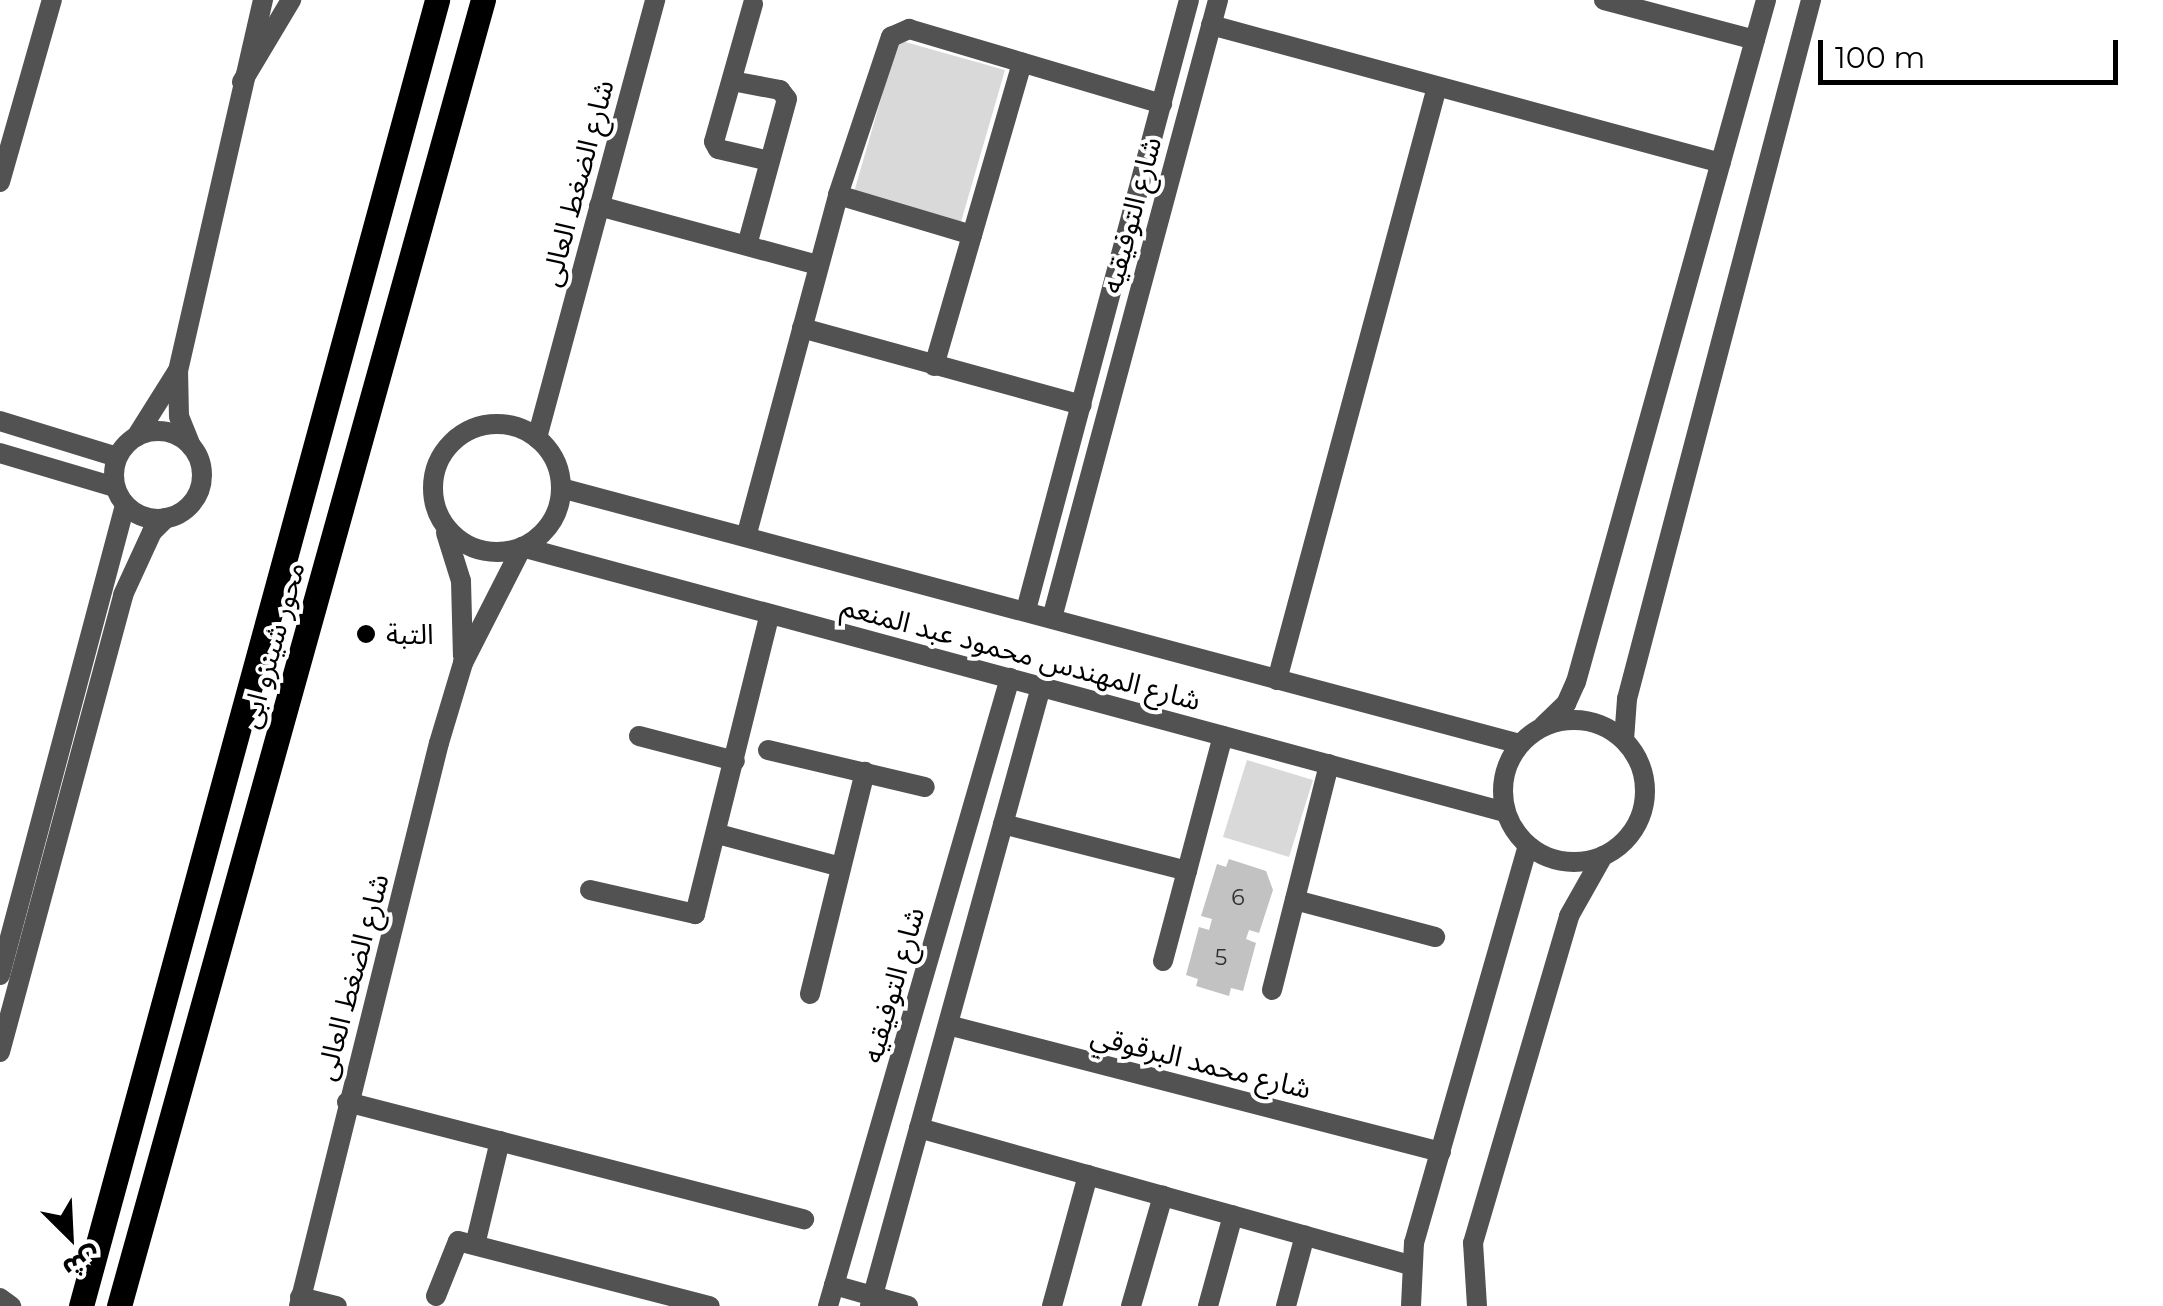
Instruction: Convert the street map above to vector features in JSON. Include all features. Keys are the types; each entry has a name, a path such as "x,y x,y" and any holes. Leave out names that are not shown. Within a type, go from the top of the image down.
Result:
{"main road":[{"name":"محور شينزو ابى","path":"81,1306 437,0"},
{"name":"محور شينزو ابى","path":"120,1306 483,0"}],"street":[{"path":"0,182 4,150 52,0"},
{"path":"0,1052 123,595 152,532 166,518 192,503 201,484 179,417 178,370 263,0"},
{"path":"242,82 291,0"},
{"name":"شارع الضغط العالى","path":"537,438 654,0"},
{"name":"شارع التوفيقيه","path":"1026,610 1189,0"},
{"name":"شارع التوفيقيه","path":"1052,618 1218,0"},
{"path":"1604,0 1755,40"},
{"path":"1603,856 1572,863 1528,846 1505,812 1504,776 1520,744 1566,704 1576,682 1766,0"},
{"path":"1624,740 1627,698 1811,0"},
{"path":"753,4 715,146 769,161"},
{"path":"1211,24 1721,163"},
{"path":"746,536 818,264 885,45 898,32 909,28 1162,104"},
{"path":"934,366 1022,63"},
{"path":"732,82 786,96 747,246"},
{"path":"1277,680 1436,87"},
{"path":"838,196 972,235"},
{"path":"599,206 818,264"},
{"path":"802,328 1082,405"},
{"path":"0,975 120,496 117,457 136,437 178,370"},
{"path":"0,421 117,457"},
{"path":"498,424 537,438 552,454 562,488 554,519 522,547 498,553 472,548 441,522 432,496 435,468 459,436 498,424"},
{"path":"136,437 159,431 190,446"},
{"path":"0,453 120,496 144,517 166,518"},
{"name":"شارع المهندس محمود عبد المنعم","path":"562,488 1520,744"},
{"path":"1054,509 1079,515"},
{"name":"شارع الضغط العالى","path":"441,522 461,581 463,663"},
{"name":"شارع الضغط العالى","path":"300,1301 347,1102 463,663 522,547"},
{"name":"شارع المهندس محمود عبد المنعم","path":"522,547 1505,812"},
{"path":"590,890 693,916 718,834 770,614"},
{"name":"شارع التوفيقيه","path":"828,1306 1010,678"},
{"path":"871,1301 1041,687"},
{"path":"1477,1306 1474,1243 1569,916 1603,856 1633,831 1646,794 1636,756 1624,740 1586,720 1543,726"},
{"path":"639,736 735,761"},
{"path":"1163,961 1223,736"},
{"path":"768,750 925,787"},
{"path":"1272,990 1329,764"},
{"path":"810,994 865,772"},
{"path":"1003,824 1187,871"},
{"path":"718,834 841,867"},
{"path":"1407,1300 1410,1265 1528,846"},
{"path":"1295,900 1435,936"},
{"name":"شارع محمد البرقوقي","path":"948,1025 1441,1152"},
{"path":"347,1102 804,1219"},
{"path":"919,1128 1410,1265"},
{"path":"475,1245 500,1141"},
{"path":"1052,1306 1088,1175"},
{"path":"1132,1306 1163,1196"},
{"path":"1208,1306 1234,1215"},
{"path":"1286,1306 1304,1235"},
{"path":"436,1296 455,1244 475,1245 710,1306"},
{"path":"834,1285 871,1301 908,1306"},
{"path":"0,1298 11,1306"},
{"path":"300,1301 337,1306"}],"shaded area":[{"path":"898,40 1005,70 961,222 854,192"},
{"path":"1247,760 1313,780 1289,857 1223,837"}],"building":[{"path":"1229,859 1266,871 1273,890 1259,933 1249,930 1246,939 1256,943 1243,991 1231,988 1229,996 1196,986 1198,979 1186,975 1199,927 1209,930 1212,919 1201,916 1217,864 1226,867"}],"place":[{"name":"التبة","path":"366,634"}]}
